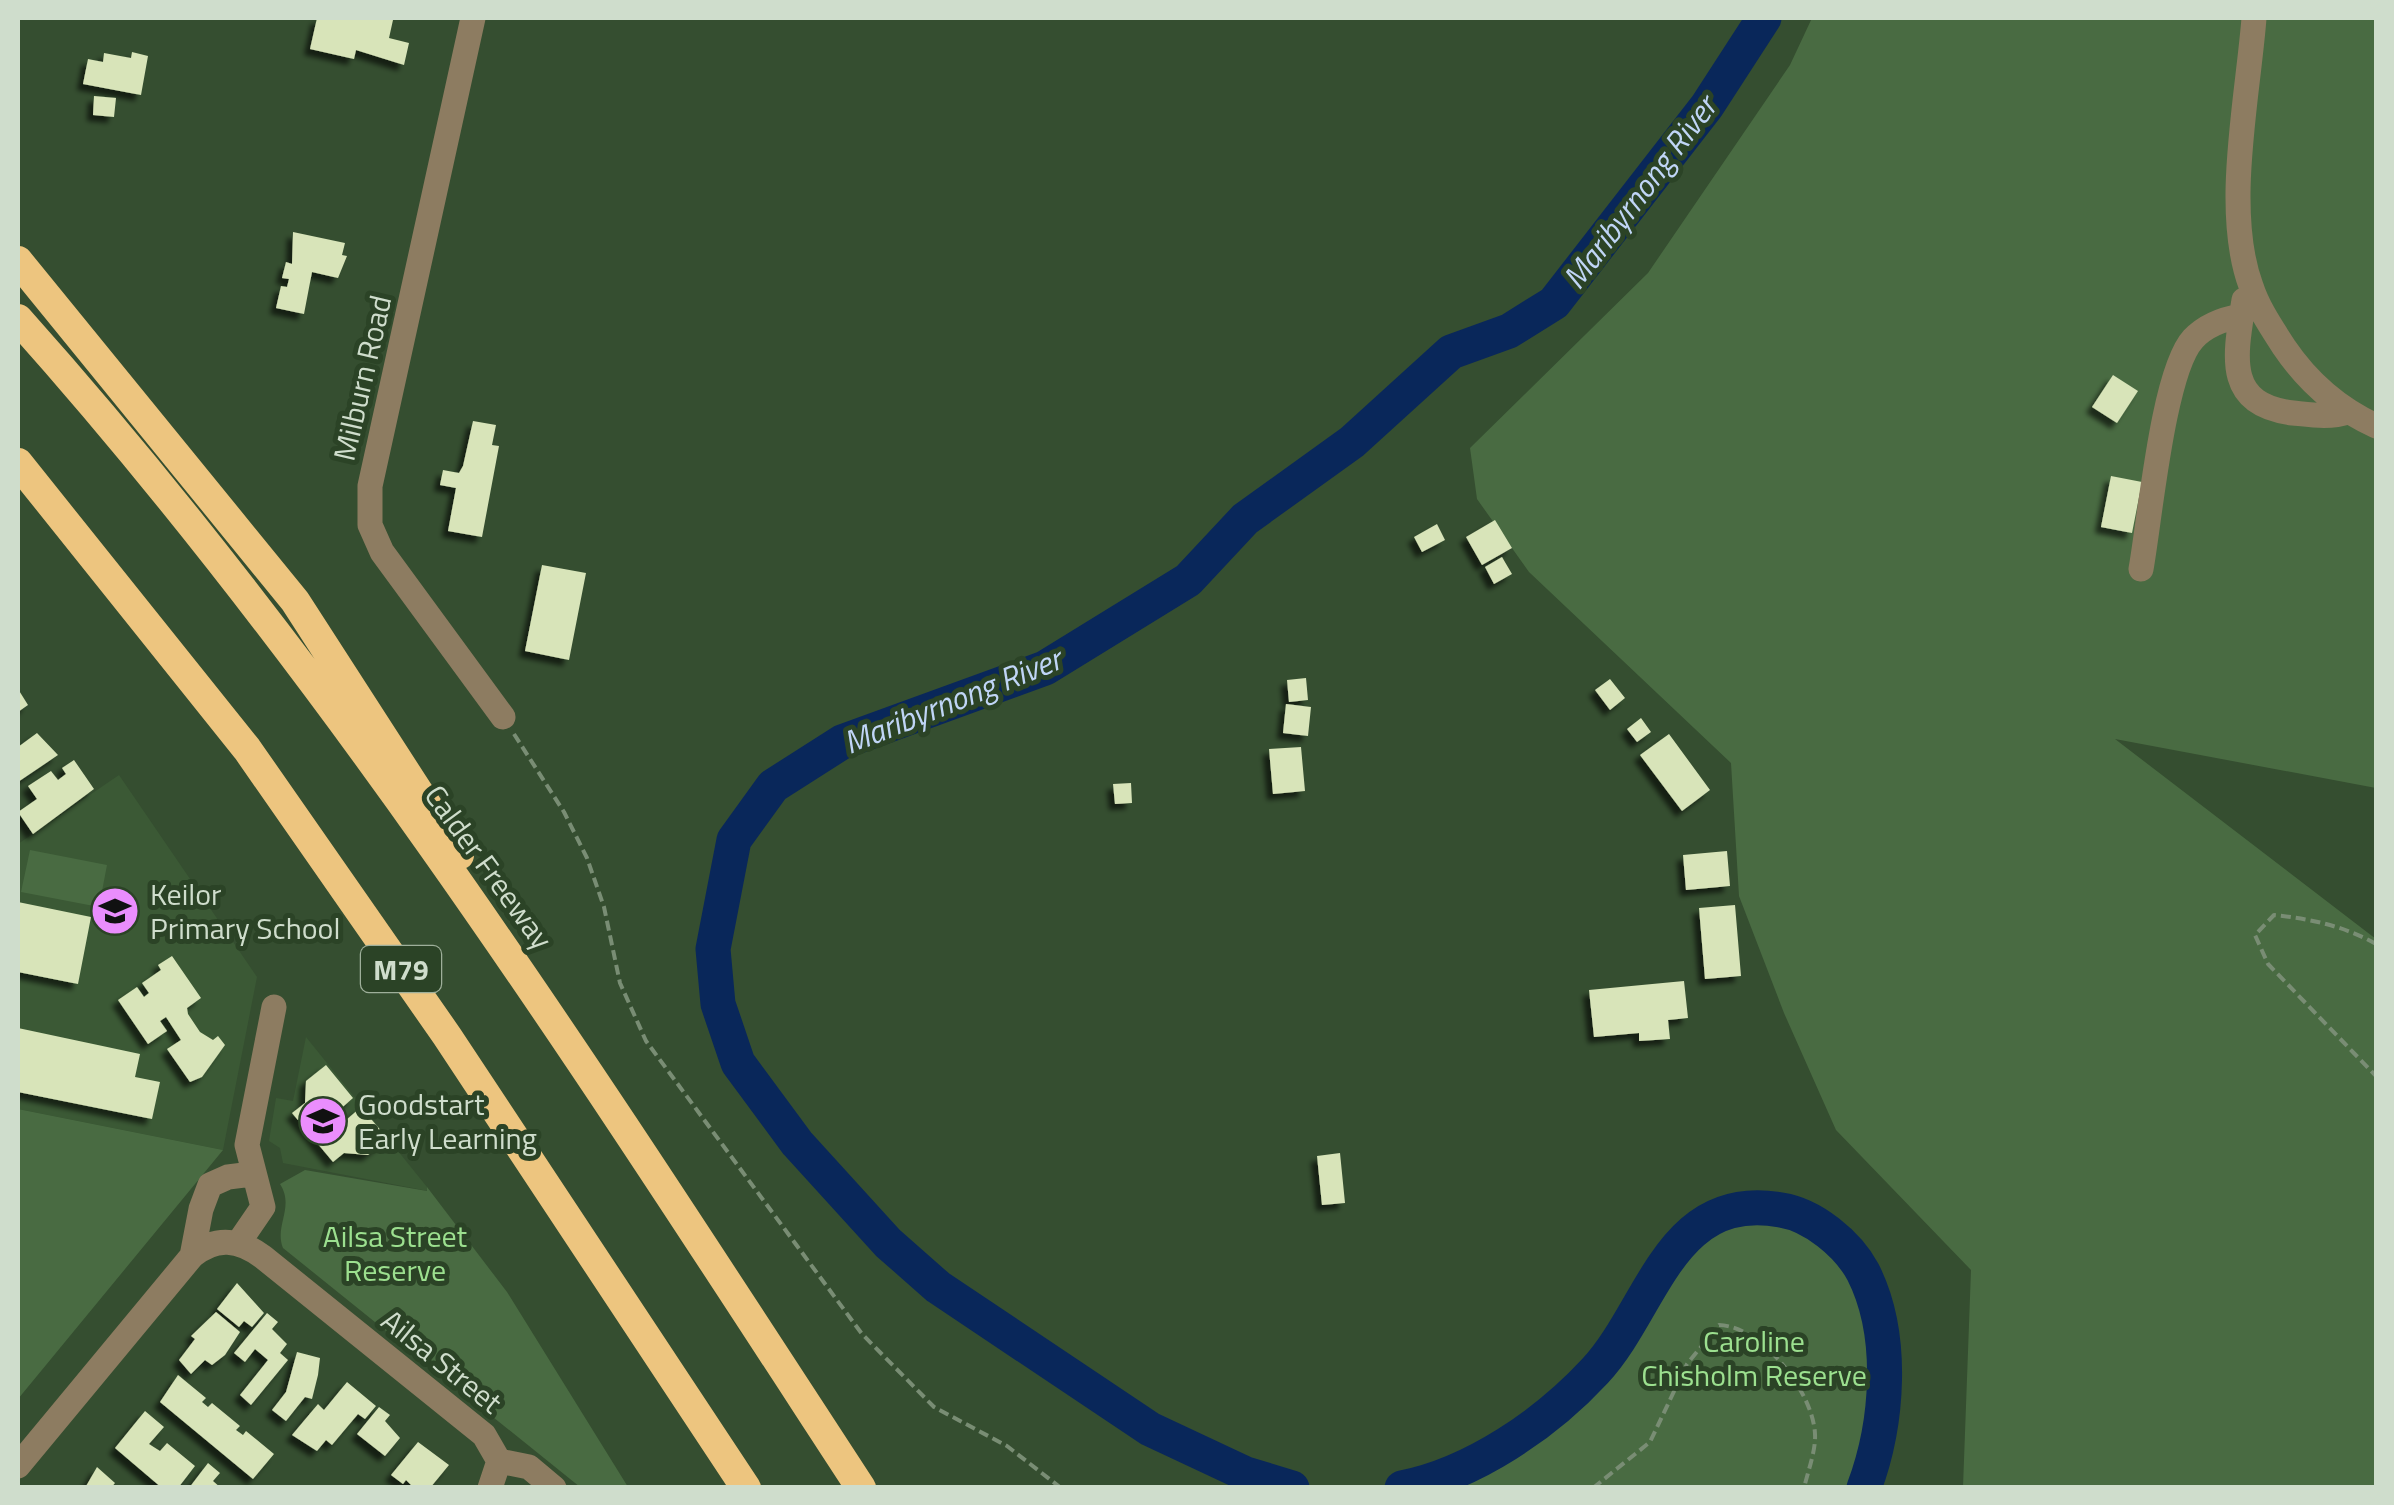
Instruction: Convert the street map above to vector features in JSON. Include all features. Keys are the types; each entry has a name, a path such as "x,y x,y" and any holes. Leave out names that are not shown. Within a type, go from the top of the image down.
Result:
{"highway":[{"path":"18,261 296,601 418,788 546,1005"},
{"name":"Calder Freeway","path":"18,319 247,594 546,1005 861,1488"},
{"name":"M79","path":"20,467 247,749 448,1036 746,1488"}],"street":[{"name":"Milburn Road","path":"473,18 368,513 382,552 503,716"},
{"path":"2254,18 2240,204 2250,284 2242,316 2240,384 2251,400 2268,410 2326,416 2348,412"},
{"path":"2250,284 2290,356 2348,412 2376,426"},
{"path":"2141,568 2170,396 2182,354 2208,327 2242,316"},
{"path":"18,1466 192,1256 215,1243 239,1242 263,1207 247,1145 274,1007"},
{"path":"192,1256 210,1186 228,1177 252,1174"},
{"name":"Ailsa Street","path":"239,1242 484,1435 499,1461 529,1467 554,1488"},
{"path":"490,1488 499,1461"}],"path":[{"path":"503,716 564,812 587,858 604,907 620,983 646,1041 862,1334 900,1376 934,1408 1006,1446 1061,1488"},
{"path":"2376,944 2355,932 2311,919 2274,916 2255,935 2268,964 2376,1076"},
{"path":"1593,1488 1650,1442 1687,1364 1719,1325 1739,1325 1761,1340 1800,1388 1816,1434 1804,1488"}],"shaded area":[{"name":"Keilor Primary School","path":"119,775 257,977 223,1150 18,1109 18,844"},
{"name":"Goodstart Early Learning","path":"306,1037 428,1191 283,1163 280,1148 269,1141 276,1098 293,1101"}],"green space":[{"path":"1812,18 2376,18 2376,788 2115,739 2376,939 2376,1487 1963,1487 1971,1270 1836,1130 1784,1013 1739,896 1731,763 1529,572 1477,499 1470,448 1648,273 1790,65"},
{"path":"30,850 107,865 99,907 21,892"},
{"path":"18,1109 223,1150 18,1399"},
{"name":"Ailsa Street Reserve","path":"305,1170 427,1191 427,1187 507,1292 628,1487 580,1487 283,1248 281,1232 286,1201 280,1184"},
{"name":"Caroline Chisholm Reserve","path":"1753,1205 1795,1215 1822,1227 1845,1244 1868,1280 1883,1338 1885,1369 1879,1431 1864,1487 1427,1487 1427,1483 1528,1431 1597,1370 1673,1247 1719,1215"}],"building":[{"path":"317,18 393,20 389,38 409,43 404,65 356,50 354,59 310,49"},
{"path":"132,52 148,56 141,95 83,84 88,59 103,62 104,53 131,58"},
{"path":"94,96 116,98 114,117 93,115"},
{"path":"293,232 345,243 342,255 347,256 338,278 312,272 304,314 276,308 281,286 287,287 289,279 282,278 286,262 292,264"},
{"path":"2113,375 2138,391 2117,423 2092,407"},
{"path":"473,421 496,425 492,445 499,446 482,537 448,531 456,488 440,485 443,470 459,473 463,466"},
{"path":"2111,476 2142,482 2132,533 2101,527"},
{"path":"1495,520 1512,548 1482,565 1466,537"},
{"path":"1437,524 1445,540 1422,552 1414,537"},
{"path":"1502,557 1512,574 1494,584 1485,567"},
{"path":"542,565 586,573 569,660 525,651"},
{"path":"1306,678 1308,700 1289,702 1287,680"},
{"path":"1610,679 1625,698 1610,710 1595,690"},
{"path":"18,689 28,705 18,712"},
{"path":"1286,704 1311,707 1308,736 1283,733"},
{"path":"1641,718 1651,732 1637,742 1627,729"},
{"path":"37,733 58,755 18,782 18,747"},
{"path":"1669,734 1710,790 1682,811 1640,755"},
{"path":"1301,747 1305,791 1273,794 1269,749"},
{"path":"74,760 94,789 33,834 18,812 37,799 28,786 51,771 58,780 66,774 62,768"},
{"path":"1131,783 1132,803 1115,804 1113,784"},
{"path":"1727,851 1730,886 1686,890 1683,855"},
{"path":"18,902 91,917 78,984 18,972"},
{"path":"1735,905 1741,976 1705,979 1699,908"},
{"path":"172,956 201,998 187,1008 188,1014 200,1032 213,1040 218,1036 225,1045 202,1077 190,1082 167,1049 181,1040 166,1017 160,1021 167,1031 148,1044 118,1000 137,987 144,997 149,993 142,983 161,970 158,965"},
{"path":"1684,981 1688,1018 1668,1020 1670,1039 1639,1041 1639,1033 1594,1037 1589,990"},
{"path":"18,1028 140,1054 135,1077 160,1082 152,1119 18,1092"},
{"path":"326,1065 353,1098 337,1112 345,1121 361,1107 388,1139 368,1155 344,1153 333,1162 292,1113 305,1103 306,1081"},
{"path":"1340,1153 1345,1203 1322,1205 1317,1156"},
{"path":"237,1283 264,1313 252,1327 244,1321 239,1327 217,1309"},
{"path":"216,1312 240,1332 225,1355 212,1365 205,1360 191,1374 179,1360 195,1339 191,1336"},
{"path":"267,1313 278,1322 272,1329 287,1344 280,1353 288,1360 251,1405 240,1395 268,1360 255,1349 245,1362 234,1353"},
{"path":"297,1352 320,1358 318,1375 312,1399 305,1397 286,1421 272,1410 286,1392"},
{"path":"178,1375 206,1398 202,1402 208,1407 212,1403 240,1426 236,1430 243,1435 246,1431 274,1454 253,1479 160,1402"},
{"path":"347,1382 376,1406 365,1419 358,1414 332,1445 326,1440 317,1451 292,1435 318,1404 324,1410"},
{"path":"379,1407 390,1415 385,1421 400,1438 385,1456 357,1434"},
{"path":"145,1411 164,1427 149,1444 160,1451 167,1443 195,1466 178,1488 162,1488 115,1448"},
{"path":"418,1442 449,1465 430,1488 414,1488 406,1480 403,1484 391,1475"},
{"path":"208,1463 220,1473 213,1481 221,1488 189,1488"},
{"path":"97,1467 115,1483 111,1488 85,1488"}],"waterway":[{"name":"Maribyrnong River","path":"1292,1488 1246,1474 1150,1429 938,1287 888,1243 797,1143 738,1063 718,1004 713,949 734,840 773,786 842,742 1045,668 1188,580 1245,519 1352,442 1451,352 1509,331 1554,303 1707,106 1764,18"},
{"name":"Maribyrnong River","path":"1402,1488 1481,1459 1554,1410 1595,1371 1688,1236 1713,1218 1743,1209 1781,1210 1817,1224 1839,1241 1863,1272 1880,1323 1885,1380 1878,1436 1864,1488"}],"place":[{"name":"Keilor Primary School","path":"115,911"},
{"name":"Goodstart Early Learning","path":"323,1121"}]}
